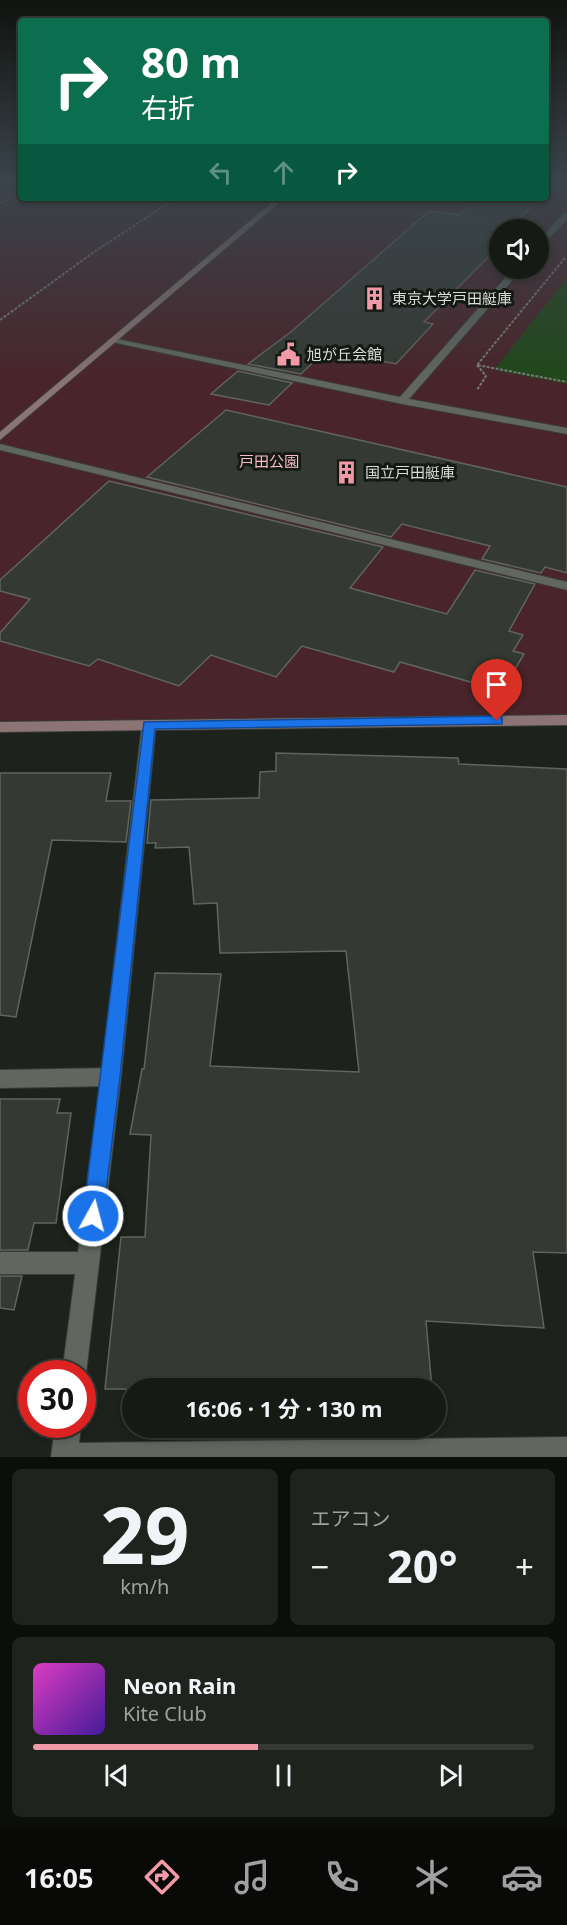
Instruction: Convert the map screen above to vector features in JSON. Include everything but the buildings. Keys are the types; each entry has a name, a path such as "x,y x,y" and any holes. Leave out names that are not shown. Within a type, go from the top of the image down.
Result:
{"street":[{"path":"0,437 221,249"},
{"path":"402,401 509,279"},
{"path":"112,341 402,401 567,431"},
{"path":"0,447 567,586"},
{"path":"0,727 567,720"},
{"path":"76,1360 111,1077 149,725"},
{"path":"0,1079 111,1077"},
{"path":"0,1263 87,1263"},
{"path":"66,1438 64,1457 567,1450"}],"path":[{"path":"0,320 99,249"},
{"path":"477,365 567,255"},
{"path":"458,338 466,344 477,365 486,376 461,412"},
{"path":"477,365 567,382"}],"green space":[{"name":"戸田公園","path":"0,249 489,249 489,279 549,279 549,249 567,249 567,723 0,728"}],"shaded area":[{"path":"567,278 567,384 494,370"}],"place":[{"name":"東京大学戸田艇庫","path":"374,299"},
{"name":"旭が丘会館","path":"289,355"},
{"name":"国立戸田艇庫","path":"347,473"}],"route":[{"path":"93,1216 111,1077 149,725 497,721"}]}
